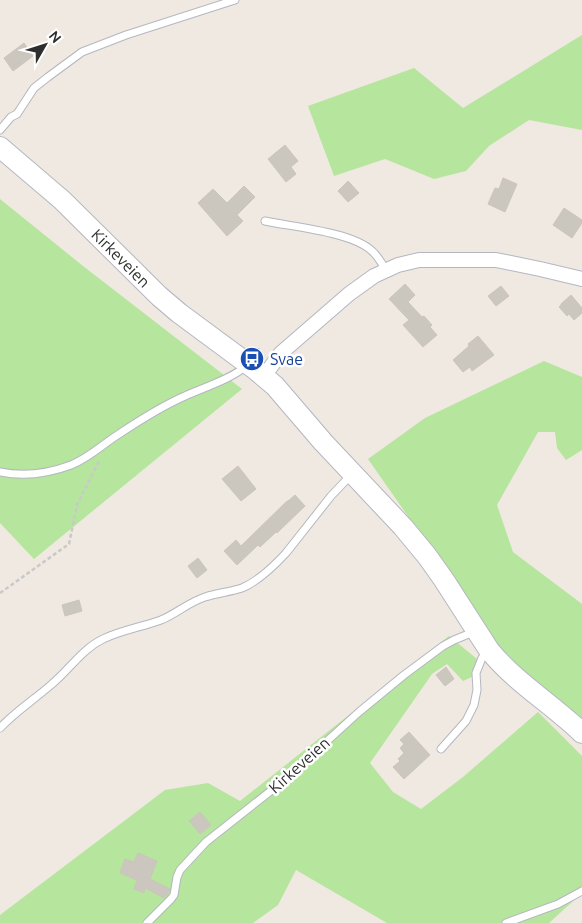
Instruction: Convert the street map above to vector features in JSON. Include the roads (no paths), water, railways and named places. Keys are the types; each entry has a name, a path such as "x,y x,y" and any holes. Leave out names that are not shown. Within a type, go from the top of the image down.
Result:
{"main road":[{"name":"Kirkeveien","path":"0,147 62,200 159,296 179,313 248,363 288,400 323,442 403,527 427,556 489,650 509,672 582,733"}],"street":[{"path":"264,376 281,353 349,294 374,276 398,265 420,260 496,260 582,279"}],"lane":[{"path":"0,130 11,117 17,114 34,88 82,52 126,35 235,0"},
{"path":"265,221 349,238 371,249 386,270"},
{"path":"0,472 30,475 49,472 73,464 169,404 231,376 243,369 248,363"},
{"path":"0,728 9,718 51,685 93,644 113,635 162,619 205,597 244,587 260,577 283,557 331,496 353,473"},
{"name":"Kirkeveien","path":"147,923 174,895 180,870 206,842 282,782 359,712 404,675 444,646 476,631"},
{"path":"441,748 466,721 474,705 477,690 476,673 482,658 489,650"},
{"path":"506,923 558,904 582,891"}],"place":[{"name":"Svae","path":"252,359"}]}
